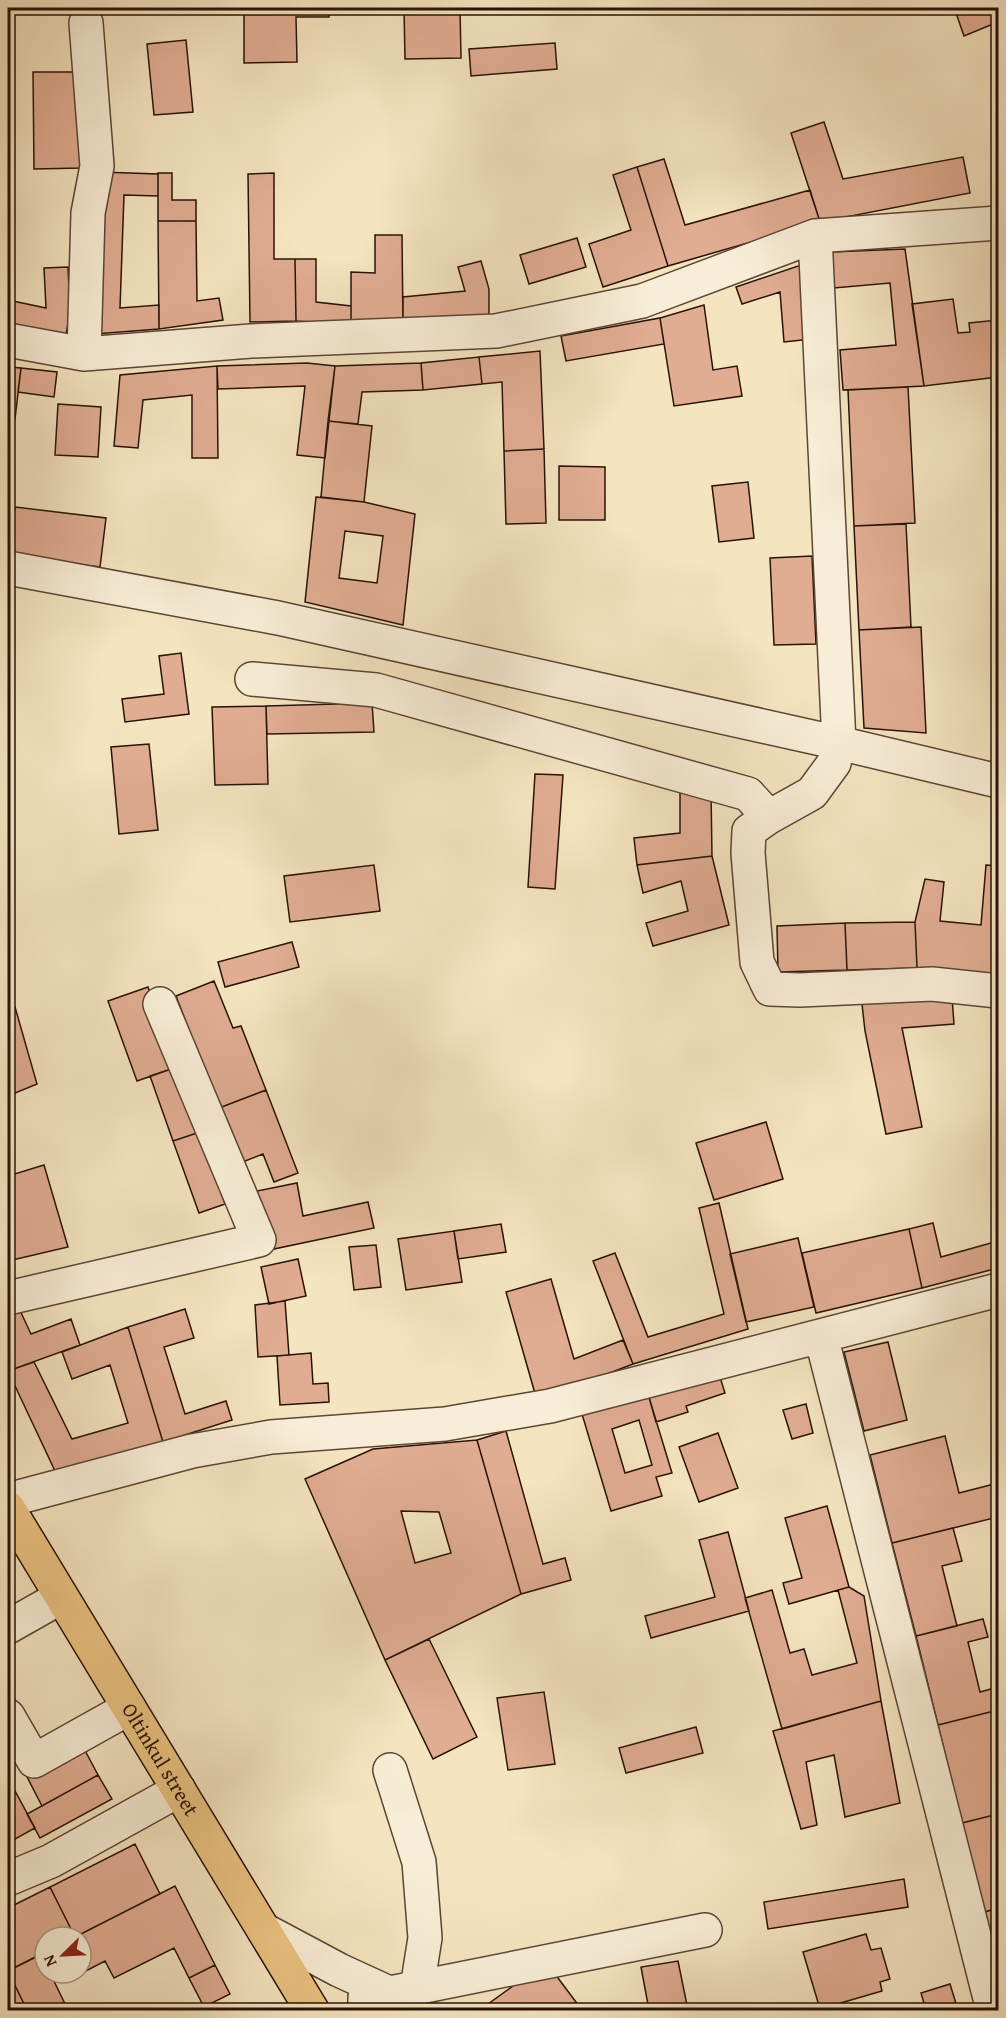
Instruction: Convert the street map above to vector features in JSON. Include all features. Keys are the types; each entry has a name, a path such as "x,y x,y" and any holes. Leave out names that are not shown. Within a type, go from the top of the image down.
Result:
{"main road":[{"name":"Oltinkul street","path":"8,1508 312,2010"}],"street":[{"path":"84,354 88,213 97,166 86,23"},
{"path":"8,340 84,354 251,341 496,331 642,301 815,236 999,223"},
{"path":"815,236 839,743 834,763 812,793 749,831 748,853 757,962 770,989 800,990 932,984 999,991"},
{"path":"8,568 278,618 999,781"},
{"path":"252,679 376,690 748,794 769,817"},
{"path":"8,1298 259,1240 160,1004"},
{"path":"8,1500 192,1450 271,1437 445,1424 550,1406 999,1290"},
{"path":"821,1336 993,2010"},
{"path":"8,1627 61,1596"},
{"path":"8,1716 34,1761 129,1708"},
{"path":"390,1770 419,1862 424,1938 393,2000"},
{"path":"8,1879 51,1861 179,1790"},
{"path":"264,1930 393,2000 705,1930"}],"building":[{"path":"244,8 329,8 329,17 296,17 297,62 244,63"},
{"path":"404,8 460,8 461,58 405,59"},
{"path":"970,8 998,8 998,22 964,36 956,13"},
{"path":"186,40 193,112 154,115 147,44"},
{"path":"555,43 557,69 471,76 469,49"},
{"path":"33,72 80,72 81,168 34,169"},
{"path":"824,122 843,179 963,157 970,193 820,222 791,133"},
{"path":"664,159 685,225 810,190 820,222 668,266 637,167"},
{"path":"637,167 668,266 603,287 589,244 631,230 613,175"},
{"path":"100,172 158,174 158,196 124,195 120,308 159,305 159,329 95,334"},
{"path":"158,173 172,173 172,200 196,200 196,221 158,221"},
{"path":"274,173 274,259 295,259 296,321 250,322 248,174"},
{"path":"158,221 196,221 197,301 219,298 223,320 159,329"},
{"path":"375,235 402,235 403,324 351,324 351,272 375,273"},
{"path":"577,238 586,267 529,284 520,255"},
{"path":"905,249 924,386 843,390 840,350 896,345 890,283 834,288 830,252"},
{"path":"295,259 316,259 316,302 351,306 351,324 296,321"},
{"path":"481,261 489,289 489,316 403,324 403,297 465,291 458,267"},
{"path":"804,264 811,339 784,342 780,292 742,304 736,287"},
{"path":"68,267 70,313 65,340 8,328 8,300 46,308 44,268"},
{"path":"953,299 958,333 970,332 969,323 998,320 998,377 924,386 912,304"},
{"path":"704,305 713,370 737,366 742,396 674,406 660,318"},
{"path":"660,318 664,344 566,361 561,336"},
{"path":"540,351 544,449 504,451 502,382 482,384 479,357"},
{"path":"479,357 482,384 423,390 421,363"},
{"path":"307,363 335,366 325,458 297,455 305,386 218,389 217,366"},
{"path":"421,363 423,390 362,392 358,424 328,421 335,366"},
{"path":"217,366 218,458 192,458 192,395 143,400 138,448 114,446 120,375"},
{"path":"8,367 21,368 15,419 8,418"},
{"path":"21,368 57,372 54,397 18,392"},
{"path":"908,387 915,523 854,526 848,390"},
{"path":"58,404 101,407 98,457 55,455"},
{"path":"328,421 372,426 364,502 321,497"},
{"path":"544,449 546,523 506,524 504,451"},
{"path":"559,466 605,467 605,520 559,520"},
{"path":"748,482 754,538 719,542 712,486"},
{"path":"316,497 364,502 415,514 403,625 305,602","holes":["345,531 383,536 377,583 339,578"]},
{"path":"15,507 106,518 100,567 9,555"},
{"path":"906,524 911,627 859,630 854,526"},
{"path":"812,556 816,644 774,645 770,558"},
{"path":"921,627 926,733 864,728 859,630"},
{"path":"181,653 189,714 125,722 122,699 164,694 159,656"},
{"path":"372,703 374,732 267,734 266,706"},
{"path":"266,706 268,784 215,785 212,707"},
{"path":"149,744 158,830 119,834 111,747"},
{"path":"535,774 563,775 555,889 528,887"},
{"path":"680,791 711,791 712,856 637,865 634,838 680,833"},
{"path":"712,856 729,925 653,946 646,923 688,911 681,881 643,893 637,865"},
{"path":"374,865 380,911 290,922 284,876"},
{"path":"986,865 998,866 998,975 917,968 915,922 925,879 944,882 940,921 981,925"},
{"path":"915,922 917,968 847,970 845,923"},
{"path":"845,923 847,970 778,972 777,926"},
{"path":"292,942 299,967 225,987 218,962"},
{"path":"214,981 233,1028 241,1026 266,1090 219,1108 176,996"},
{"path":"148,987 177,1067 137,1081 108,1001"},
{"path":"952,997 954,1024 902,1028 922,1127 886,1134 865,1031 862,1004"},
{"path":"15,1007 37,1084 8,1096 8,1067 13,1065 8,1047 8,1009"},
{"path":"177,1067 200,1132 173,1141 150,1076"},
{"path":"266,1090 298,1173 274,1182 263,1154 240,1163 219,1108"},
{"path":"766,1122 783,1179 714,1200 696,1143"},
{"path":"200,1132 225,1204 199,1213 173,1141"},
{"path":"44,1165 68,1247 8,1261 8,1213 11,1212 8,1200 8,1176"},
{"path":"297,1183 303,1216 368,1202 374,1228 269,1250 257,1191"},
{"path":"719,1203 748,1329 633,1364 593,1261 615,1253 648,1337 724,1314 699,1208"},
{"path":"933,1223 941,1257 998,1241 998,1268 922,1288 909,1229"},
{"path":"501,1224 506,1252 458,1259 454,1231"},
{"path":"909,1229 922,1288 816,1313 802,1253"},
{"path":"454,1231 462,1282 406,1290 398,1239"},
{"path":"798,1238 814,1307 746,1322 730,1254"},
{"path":"376,1245 381,1287 354,1290 349,1247"},
{"path":"298,1259 306,1296 269,1304 261,1267"},
{"path":"551,1279 574,1359 623,1340 633,1364 581,1384 536,1397 506,1292"},
{"path":"285,1301 289,1355 258,1357 255,1305"},
{"path":"17,1304 31,1334 71,1319 80,1345 8,1371 8,1309"},
{"path":"185,1309 194,1338 164,1347 185,1414 226,1401 232,1420 163,1442 128,1327"},
{"path":"128,1327 163,1442 56,1473 8,1371 34,1362 72,1439 128,1423 110,1365 72,1379 62,1352"},
{"path":"888,1342 907,1420 864,1431 844,1352"},
{"path":"311,1353 313,1384 328,1383 329,1402 280,1405 277,1356"},
{"path":"718,1371 725,1393 686,1406 688,1412 656,1422 648,1394"},
{"path":"648,1394 672,1473 656,1477 662,1496 611,1511 582,1414","holes":["639,1420 652,1465 625,1473 612,1429"]},
{"path":"806,1404 813,1433 792,1439 783,1410"},
{"path":"506,1431 543,1564 565,1558 571,1580 521,1594 477,1440"},
{"path":"718,1433 738,1488 699,1502 679,1447"},
{"path":"945,1436 959,1493 998,1483 998,1517 892,1543 870,1455"},
{"path":"477,1440 521,1594 385,1660 305,1479 373,1449","holes":["401,1511 439,1512 451,1553 415,1563"]},
{"path":"827,1506 849,1587 789,1604 783,1583 802,1578 785,1518"},
{"path":"953,1528 962,1561 942,1566 957,1626 916,1636 892,1543"},
{"path":"728,1532 749,1611 651,1638 645,1616 715,1597 699,1540"},
{"path":"849,1587 864,1596 881,1701 782,1729 745,1598 772,1590 790,1653 804,1649 812,1675 857,1663 838,1590"},
{"path":"983,1619 988,1637 968,1642 980,1692 998,1687 998,1710 938,1725 916,1636"},
{"path":"429,1639 477,1737 433,1759 385,1660"},
{"path":"544,1692 555,1764 508,1770 497,1698"},
{"path":"881,1701 900,1803 845,1817 834,1755 806,1762 817,1825 801,1829 773,1731"},
{"path":"998,1710 998,1814 962,1823 938,1725"},
{"path":"696,1727 703,1753 626,1773 619,1748"},
{"path":"81,1743 98,1775 42,1806 25,1773"},
{"path":"98,1775 112,1799 40,1838 27,1814"},
{"path":"8,1778 35,1828 8,1843"},
{"path":"998,1814 998,1908 985,1912 962,1823"},
{"path":"135,1844 160,1894 93,1928 93,1925 69,1925 50,1887"},
{"path":"904,1879 908,1907 768,1929 764,1902"},
{"path":"175,1886 215,1965 189,1978 174,1948 114,1978 105,1961 93,1967 93,1928"},
{"path":"50,1887 69,1925 33,1925 33,1958 8,1971 8,1908"},
{"path":"998,1908 998,1967 985,1912"},
{"path":"866,1934 871,1950 881,1948 890,1979 880,1982 882,1991 820,2009 803,1952"},
{"path":"33,1958 33,1985 56,1985 66,2006 57,2010 27,2010 8,1971"},
{"path":"678,1961 688,2010 649,2010 641,1967"},
{"path":"546,1962 582,2010 494,2010 488,2004"},
{"path":"215,1965 230,1994 204,2007 189,1978"},
{"path":"8,1971 27,2010 8,2010"},
{"path":"950,1984 958,2010 926,2010 921,1993"},
{"path":"128,2004 131,2010 113,2010"}]}
